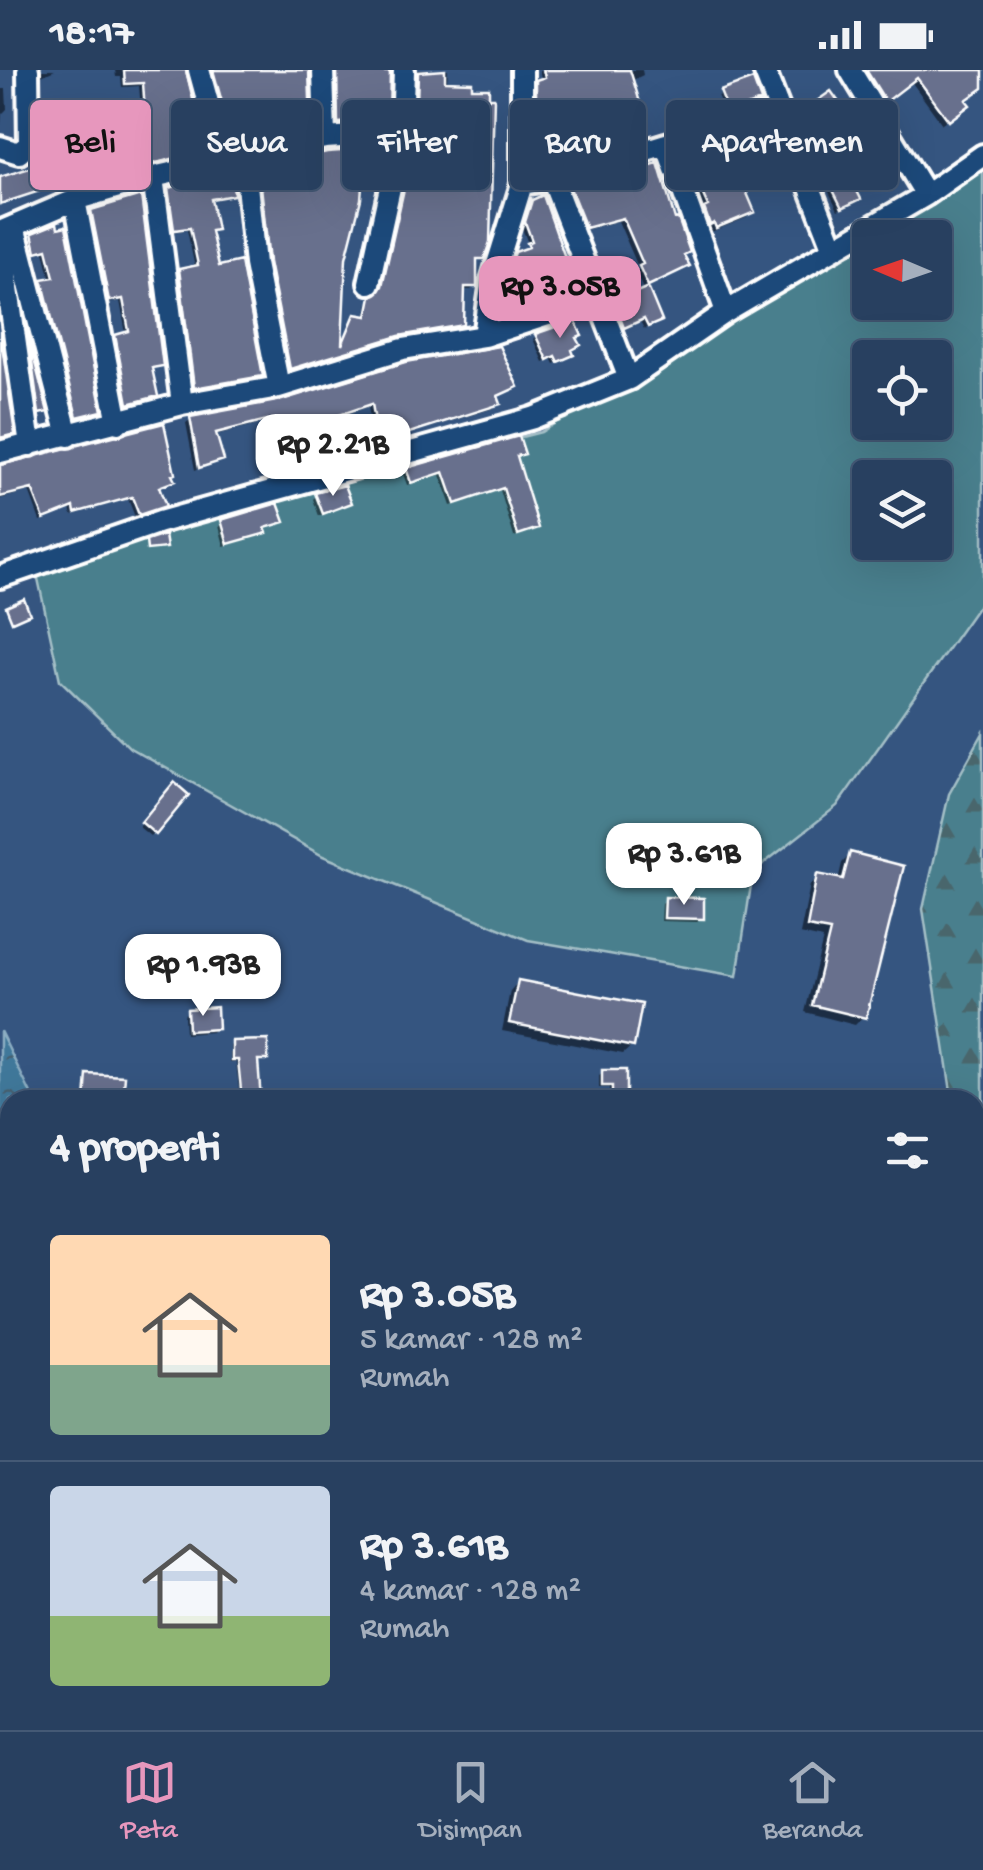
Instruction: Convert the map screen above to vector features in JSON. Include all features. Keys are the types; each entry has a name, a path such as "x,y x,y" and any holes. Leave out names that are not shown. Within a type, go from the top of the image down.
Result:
{"street":[{"path":"0,147 20,152 29,144 28,70"},
{"path":"199,70 211,100"},
{"path":"323,70 325,138"},
{"path":"403,100 404,70"},
{"path":"522,70 522,100"},
{"path":"764,70 775,100"},
{"path":"850,70 926,195"},
{"path":"322,139 342,137"},
{"path":"646,150 666,144"},
{"path":"0,577 160,522 533,418 628,379 726,312 926,195 983,156"},
{"path":"5,230 75,200 171,173"},
{"path":"153,177 182,404"},
{"path":"240,190 279,386"},
{"path":"369,283 389,190"},
{"path":"484,336 492,281 520,190"},
{"path":"556,190 628,379"},
{"path":"682,190 726,312"},
{"path":"811,190 834,248"},
{"path":"75,200 118,423"},
{"path":"5,230 68,436"},
{"path":"5,230 30,445"},
{"path":"0,452 182,404 279,386 403,349 484,336 596,299"}],"green space":[{"path":"983,153 983,599 837,806 753,872 737,976 528,940 323,856 130,748 60,680 34,560 541,432 852,236 852,320 952,320 952,220 877,220"},
{"path":"983,733 983,1090 951,1090 923,909 949,794"}],"water":[{"path":"0,1031 29,1090 0,1090"}],"building":[{"path":"124,70 186,70 193,100 171,100 171,159 151,164 151,100 144,100 143,83 125,84"},
{"path":"213,70 309,70 310,100 221,100"},
{"path":"337,70 390,72 389,100 342,100 342,123 338,123"},
{"path":"445,70 445,81 472,82 472,88 489,88 489,98 494,98 490,242 484,259 477,259 477,287 465,287 464,325 399,336 290,369 269,262 261,190 322,190 322,153 342,151 342,190 362,190 346,258 342,345 355,314 367,316 371,296 382,286 404,190 490,190 490,100 417,100 418,72"},
{"path":"543,70 630,70 639,100 536,100 536,80 545,77"},
{"path":"866,70 983,70 983,88 966,100 970,105 949,121 917,78 885,100"},
{"path":"753,79 761,100 723,100 720,91"},
{"path":"831,91 837,100 818,100"},
{"path":"658,163 690,252 684,255 690,266 648,286 623,218 586,228 571,190 646,190 646,166"},
{"path":"30,168 30,190 43,190 0,204 0,177"},
{"path":"168,188 234,190 234,195 211,199 217,230 211,231 219,266 241,261 263,376 194,388 179,269 198,265 190,228 174,230"},
{"path":"701,190 746,190 755,212 716,228 714,223 710,225 704,208 708,206"},
{"path":"833,190 856,190 861,199 842,208"},
{"path":"141,195 163,366 152,368 158,396 128,404 115,335 129,331 123,299 109,301 91,210"},
{"path":"543,195 576,289 502,316 505,286 514,283 509,271 515,252 529,247 527,243 532,241 525,222 532,200"},
{"path":"57,223 58,228 66,226 102,411 77,417 42,279 54,277 47,249 36,252 32,233"},
{"path":"648,287 662,321 648,327 644,319 624,328 614,302"},
{"path":"576,322 581,345 572,350 574,355 558,362 555,356 547,360 535,334"},
{"path":"0,331 15,434 0,438"},
{"path":"29,340 48,412 39,414"},
{"path":"499,346 518,387 498,396 501,404 406,434 378,438 372,404 318,422 322,440 277,456 267,420 216,433 224,460 199,468 190,417 282,400 406,362"},
{"path":"164,423 175,474 175,481 159,487 166,506 139,515 132,497 75,513 74,507 44,519 32,489 0,497 0,465"},
{"path":"519,436 525,454 517,456 539,528 518,535 503,488 455,504 444,472 411,483 406,468"},
{"path":"345,485 352,503 323,514 315,493"},
{"path":"278,503 285,522 265,528 267,533 228,544 221,520"},
{"path":"165,535 167,548 147,550 146,541"},
{"path":"24,599 30,614 12,622 6,607"},
{"path":"174,782 189,795 156,835 141,822"},
{"path":"850,852 904,866 866,1018 812,1005 830,931 807,927 817,874 843,879"},
{"path":"665,897 704,898 704,919 664,918"},
{"path":"518,980 642,1004 634,1047 509,1023"},
{"path":"217,1007 218,1029 188,1031 187,1009"},
{"path":"268,1040 268,1060 258,1060 260,1090 241,1090 238,1060 232,1060 232,1041"},
{"path":"602,1070 626,1070 626,1090 602,1086"},
{"path":"87,1074 125,1076 124,1090 86,1090"}]}
